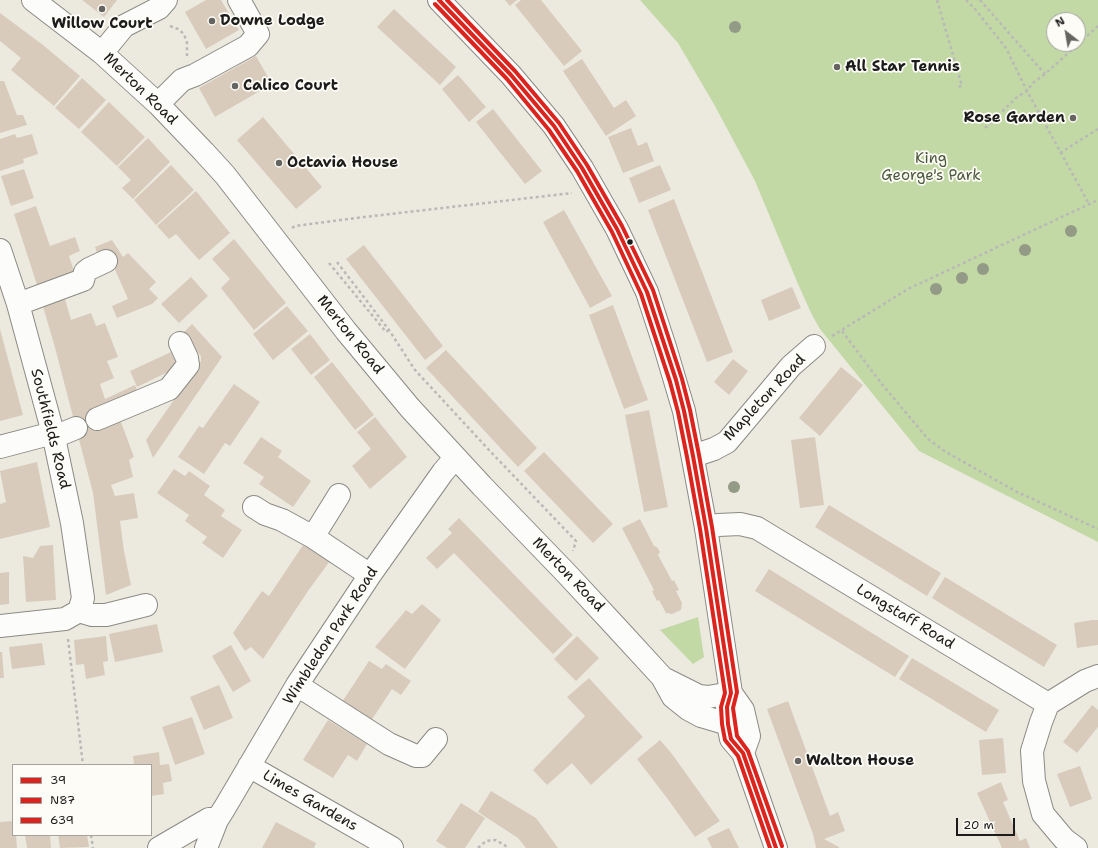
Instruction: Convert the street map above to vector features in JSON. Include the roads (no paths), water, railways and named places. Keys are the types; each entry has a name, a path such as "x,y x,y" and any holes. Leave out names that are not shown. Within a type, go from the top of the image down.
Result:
{"street":[{"name":"Merton Road","path":"33,0 102,53 158,104 225,175 346,330 410,408 455,458 566,573 662,677 674,697 688,709 706,718 728,724"},
{"path":"102,53 124,26 160,8 166,0"},
{"path":"158,104 178,85 188,78 248,46 258,34 239,0"},
{"path":"440,0 511,75 554,126 582,168 617,229 647,292 676,380 684,411 706,528 732,693 743,710 749,736 743,753"},
{"name":"Southfields Road","path":"1,258 18,304 53,435 72,522 83,598 72,615"},
{"path":"18,304 83,280 85,272 106,262"},
{"path":"97,419 169,389 188,365 187,358 180,343"},
{"name":"Mapleton Road","path":"693,456 714,449 727,442 791,366 814,346"},
{"path":"0,447 53,435 76,428"},
{"name":"Wimbledon Park Road","path":"206,848 217,820 298,685 370,575 443,472 455,458"},
{"path":"313,537 339,495"},
{"path":"254,507 313,537 370,575"},
{"name":"Longstaff Road","path":"706,528 718,525 740,524 757,528 1048,704"},
{"path":"0,626 72,615 106,615 146,605"},
{"path":"1076,848 1064,839 1043,814 1034,781 1032,751 1048,704 1085,681 1098,676"},
{"name":"Merton Road","path":"662,677 699,696 708,697 732,693"},
{"path":"298,685 389,744 416,756 422,756 436,739"},
{"path":"732,693 727,707 731,739 743,753 776,848"},
{"name":"Limes Gardens","path":"249,766 392,848"},
{"path":"159,848 209,818 217,820"}],"place":[{"name":"Willow Court","path":"102,9"},
{"name":"Downe Lodge","path":"212,21"},
{"name":"All Star Tennis","path":"837,67"},
{"name":"Calico Court","path":"235,86"},
{"name":"Rose Garden","path":"1073,118"},
{"name":"Octavia House","path":"279,163"},
{"name":"Walton House","path":"798,761"}],"park label":[{"name":"King George's Park","path":"931,168"}]}
